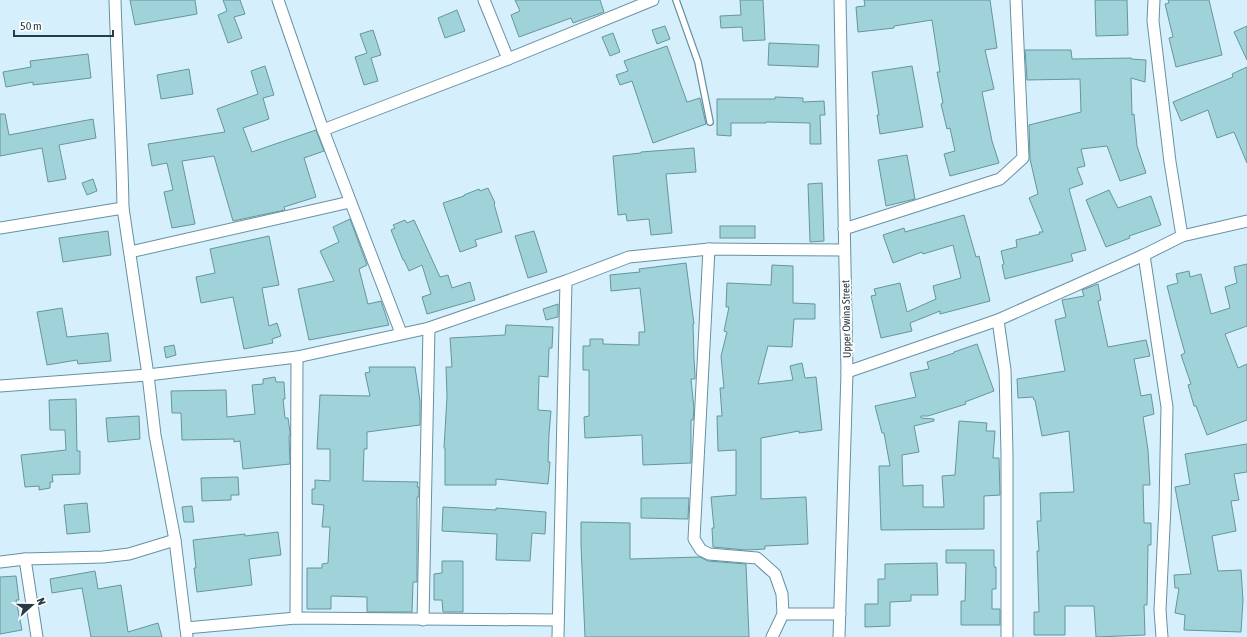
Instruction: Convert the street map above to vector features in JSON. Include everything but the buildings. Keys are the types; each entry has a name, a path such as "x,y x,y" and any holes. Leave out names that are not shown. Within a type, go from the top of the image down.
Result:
{"street":[{"path":"115,0 123,208 148,375 155,435 175,540 186,633 296,618 558,620"},
{"path":"278,0 323,130 401,333"},
{"path":"484,0 508,59"},
{"path":"323,130 508,59 653,0"},
{"name":"Upper Owina Street","path":"839,637 846,372 840,0"},
{"path":"844,229 1000,179 1023,158 1016,0"},
{"path":"1154,0 1154,29 1170,162 1182,236"},
{"path":"130,252 350,202"},
{"path":"0,228 123,208"},
{"path":"846,372 998,320 1144,255 1182,236 1247,222"},
{"path":"709,249 694,538 701,550 709,554 757,558 775,574 782,594 783,614 772,637"},
{"path":"0,386 148,375 297,357 429,328 566,281 629,257 709,249 844,250"},
{"path":"1144,255 1167,407 1165,506 1160,610 1162,637"},
{"path":"558,637 566,281"},
{"path":"998,320 1006,370 1007,637"},
{"path":"422,620 429,328"},
{"path":"296,618 297,357"},
{"path":"0,562 25,558 103,557 123,555 175,540"},
{"path":"25,558 37,637"},
{"path":"783,614 840,614"}],"lane":[{"path":"676,0 698,62 710,122"}]}
